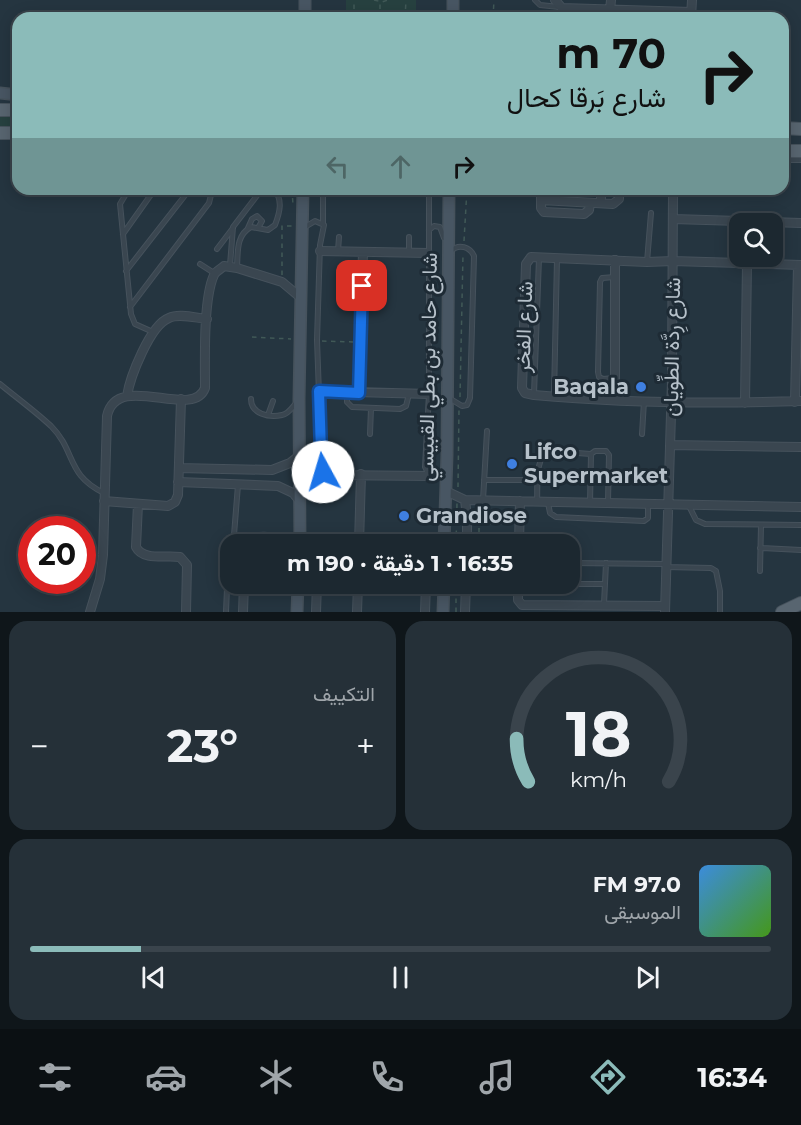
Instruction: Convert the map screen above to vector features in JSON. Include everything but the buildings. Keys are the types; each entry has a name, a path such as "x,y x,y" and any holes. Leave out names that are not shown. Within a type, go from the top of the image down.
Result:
{"main road":[{"path":"298,534 300,501 301,298 298,228 302,195"},
{"name":"شارع حامد بن بطي القبيسي","path":"443,534 445,512 452,492 447,469 450,195"},
{"path":"297,612 298,594"},
{"path":"443,612 444,594"},
{"path":"782,612 801,603"}],"street":[{"path":"555,0 562,8 629,12"},
{"path":"610,10 611,0"},
{"path":"541,195 541,209 544,212 584,214 589,210 590,202 616,203 619,195"},
{"path":"601,203 602,195"},
{"name":"شارع رِدَّة الطِّويان","path":"665,609 672,402 673,195"},
{"path":"673,219 801,223"},
{"path":"320,251 428,253"},
{"path":"359,393 363,252"},
{"name":"شارع الفخر","path":"729,263 531,257 526,264 522,388 525,393 534,395 615,400 745,403 798,401"},
{"path":"615,260 615,400"},
{"name":"شارع الفخر","path":"783,264 799,265"},
{"path":"798,401 799,265"},
{"path":"90,612 102,568 108,409 117,398 128,396 196,399 202,394 205,388 207,319 215,273 225,266 282,282 301,298"},
{"path":"745,403 747,267"},
{"path":"128,396 135,368 160,324 172,316 207,319"},
{"path":"319,391 429,394"},
{"path":"104,497 138,504 168,506 175,502 178,495 182,399"},
{"path":"670,445 801,447"},
{"path":"179,468 272,470 290,463 300,455 312,471 321,475 438,476 447,469"},
{"path":"359,534 361,474"},
{"path":"178,482 284,487 300,501"},
{"path":"452,492 455,497 465,500 483,501 801,507"},
{"path":"445,512 465,500"},
{"path":"465,500 467,534"},
{"path":"519,534 520,501"},
{"path":"138,504 136,547 139,553 144,556 180,557 187,565 186,612"},
{"path":"243,594 243,612"},
{"path":"316,612 317,594"},
{"path":"357,612 358,594"},
{"path":"425,612 426,594"},
{"path":"465,612 466,594"},
{"path":"518,594 518,600 522,605 604,605 613,609 665,609"}],"lane":[{"path":"535,0 540,5 562,8"},
{"path":"124,195 120,201 130,314 135,324 154,333"},
{"path":"123,235 151,195"},
{"path":"126,271 185,195"},
{"path":"130,308 209,203 211,195"},
{"path":"217,249 257,195"},
{"path":"248,228 271,229 277,222 280,203 278,195"},
{"path":"323,195 324,230 320,238 317,340 321,452 327,464 337,474"},
{"path":"429,195 429,394 425,467 430,476"},
{"path":"647,262 651,213"},
{"path":"234,267 239,241 252,219 257,216 262,221 257,228"},
{"path":"298,228 315,221 323,223"},
{"path":"428,231 434,226 440,227 448,253 455,247 463,246 474,256 470,398 467,405 462,406 447,397"},
{"path":"233,227 234,267"},
{"path":"338,252 339,237"},
{"path":"409,237 409,252"},
{"path":"232,240 239,241"},
{"path":"534,395 539,258"},
{"path":"554,397 557,258"},
{"path":"200,264 215,273"},
{"path":"614,378 603,379 598,372 600,282 602,278 615,278"},
{"path":"0,384 51,426 66,448 76,472 104,497"},
{"path":"347,392 350,406 371,408 402,408 407,404 410,393"},
{"path":"251,399 251,406 255,411 261,414 281,416 288,413 299,399"},
{"path":"642,434 644,400"},
{"path":"268,415 273,401"},
{"path":"370,434 371,408"},
{"path":"483,501 487,431"},
{"path":"590,503 591,454 595,450 606,451 609,455 608,503"},
{"path":"537,502 540,459 545,452 591,454"},
{"path":"321,475 327,464"},
{"path":"415,476 425,467"},
{"path":"484,480 529,480"},
{"path":"234,534 238,484"},
{"path":"548,502 550,513 556,517 644,521 648,518 648,504"},
{"path":"689,505 695,518 702,523 801,525"},
{"path":"467,522 520,521"},
{"path":"760,570 761,525"},
{"path":"760,548 801,550"},
{"path":"580,563 714,569 720,583 720,612"},
{"path":"604,605 606,564"},
{"path":"580,584 605,584"},
{"path":"226,612 227,594"}],"path":[{"path":"374,0 380,2 388,0"},
{"path":"380,2 380,12"},
{"path":"292,195 293,208"},
{"path":"464,242 467,195"},
{"path":"282,282 282,226 298,228"},
{"path":"460,401 463,250"},
{"path":"452,492 459,408"},
{"path":"456,534 457,507"},
{"path":"479,522 479,534"},
{"path":"456,594 456,612"}],"green space":[{"path":"346,0 416,0 416,12 346,12"},
{"path":"0,115 12,116 12,129 0,128"}],"place":[{"name":"Baqala","path":"641,387"},
{"name":"Lifco Supermarket","path":"512,464"},
{"name":"Grandiose","path":"404,516"}],"route":[{"path":"323,472 327,464 321,452 319,391 359,393 362,286"}]}
